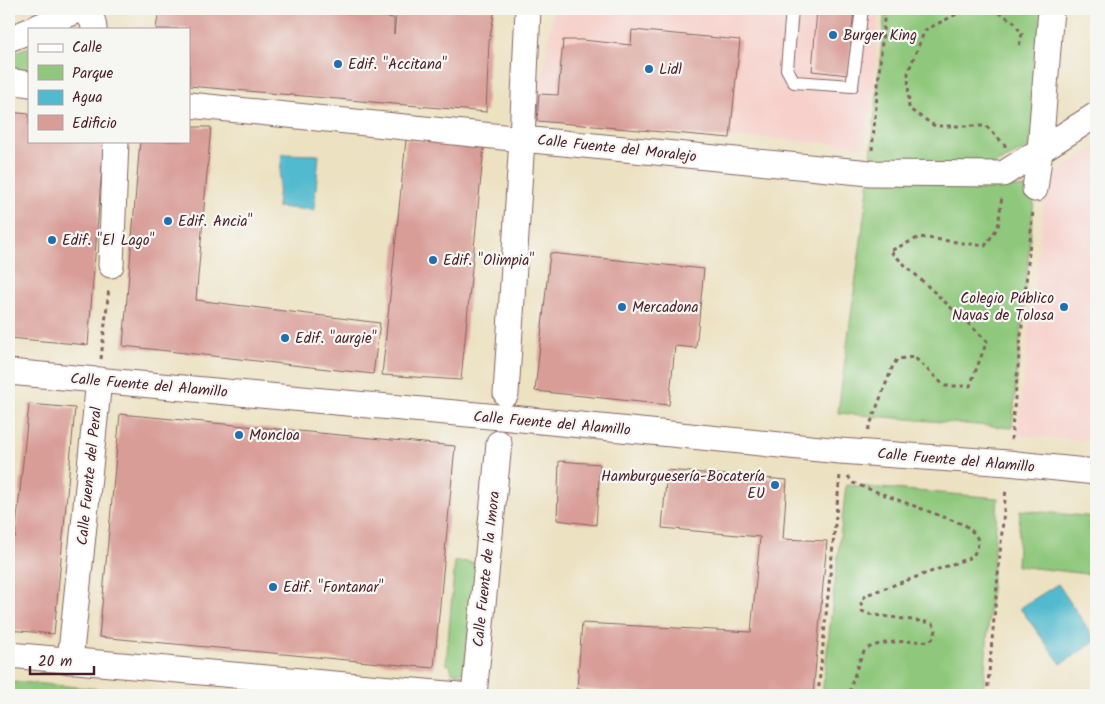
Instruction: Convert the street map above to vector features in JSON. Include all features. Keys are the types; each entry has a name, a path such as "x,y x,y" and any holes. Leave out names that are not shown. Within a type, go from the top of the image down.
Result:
{"street":[{"path":"35,28 81,9"},
{"path":"84,9 93,22 94,28"},
{"path":"506,394 528,9"},
{"path":"1035,190 1040,151 1051,9"},
{"path":"9,39 28,30"},
{"path":"9,81 28,84"},
{"name":"Calle Fuente del Moralejo","path":"190,105 870,173 1003,180"},
{"path":"1003,180 1040,151 1096,114"},
{"path":"111,265 116,142"},
{"name":"Calle Fuente del Alamillo","path":"9,372 521,419 840,451 1096,472"},
{"name":"Calle Fuente del Peral","path":"70,661 99,380"},
{"name":"Calle Fuente de la Imora","path":"474,695 499,443"},
{"path":"9,655 459,695"}],"lane":[{"path":"792,9 787,69 794,82 852,86 862,9"}],"path":[{"path":"870,173 885,9"},
{"path":"868,430 897,359 914,358 945,386 970,386 987,341 890,251 920,237 985,246 998,227 1005,145 986,126 935,126 909,109 908,72 925,30 967,9 998,12 1014,21 1022,34 1019,46"},
{"path":"1011,440 1035,190"},
{"path":"99,380 111,265"},
{"path":"818,695 840,475"},
{"path":"848,476 853,483 965,525 975,533 978,541 978,549 972,557 866,595 861,602 862,610 868,614 926,622 932,624 936,630 934,637 930,641 882,643 871,646 863,653 850,695"},
{"path":"987,695 1006,488"}],"shaded area":[{"path":"554,9 879,9 874,90 863,146 766,138 730,138 537,121 539,94"},
{"name":"Colegio Público Navas de Tolosa","path":"1096,147 1096,441 1017,435 1047,179"}],"green space":[{"path":"313,9 395,9 394,18"},
{"path":"885,9 1052,9 1041,142 980,171 871,157"},
{"path":"28,47 28,74 9,72 9,54"},
{"path":"870,173 1035,189 1012,428 838,413"},
{"path":"846,485 998,498 983,695 822,695"},
{"path":"1020,510 1096,517 1096,575 1017,566"},
{"path":"455,561 480,563 464,671 457,674 452,672 450,665 446,664"},
{"path":"9,681 167,695 9,695"}],"water":[{"path":"282,154 319,155 314,210 277,207"},
{"path":"1058,584 1096,641 1061,664 1020,608"}],"building":[{"name":"Edif. \"Accitana\"","path":"159,9 313,9 394,18 394,34 397,9 495,9 489,42 486,112 190,86 190,28 156,28"},
{"path":"817,9 854,9 848,75 812,71"},
{"name":"Lidl","path":"632,30 740,40 730,138 537,121 539,94 558,95 563,40 631,45"},
{"name":"Edif. \"El Lago\"","path":"9,112 28,114 28,142 104,142 88,345 9,338"},
{"path":"190,127 211,127 196,300 380,323 373,374 123,346 140,142 190,142"},
{"name":"Edif. \"Olimpia\"","path":"406,140 484,146 461,380 382,375"},
{"name":"Mercadona","path":"550,253 704,269 696,348 675,346 669,405 535,391"},
{"path":"29,404 75,408 54,634 9,630 9,537 15,538"},
{"name":"Edif. \"Fontanar\"","path":"120,414 455,446 434,668 99,637"},
{"path":"559,461 600,464 596,525 557,520"},
{"path":"667,470 787,480 783,539 827,541 813,695 668,695 577,689 582,623 751,632 760,537 662,528"}],"place":[{"name":"Burger King","path":"833,35"},
{"name":"Edif. \"Accitana\"","path":"338,64"},
{"name":"Lidl","path":"649,69"},
{"name":"Edif. Ancia\"","path":"168,221"},
{"name":"Edif. \"El Lago\"","path":"52,240"},
{"name":"Edif. \"Olimpia\"","path":"433,260"},
{"name":"Mercadona","path":"622,307"},
{"name":"Colegio Público Navas de Tolosa","path":"1064,307"},
{"name":"Edif. \"aurgie\"","path":"285,338"},
{"name":"Moncloa","path":"239,435"},
{"name":"Hamburguesería-Bocatería EU","path":"775,485"},
{"name":"Edif. \"Fontanar\"","path":"273,587"}]}
